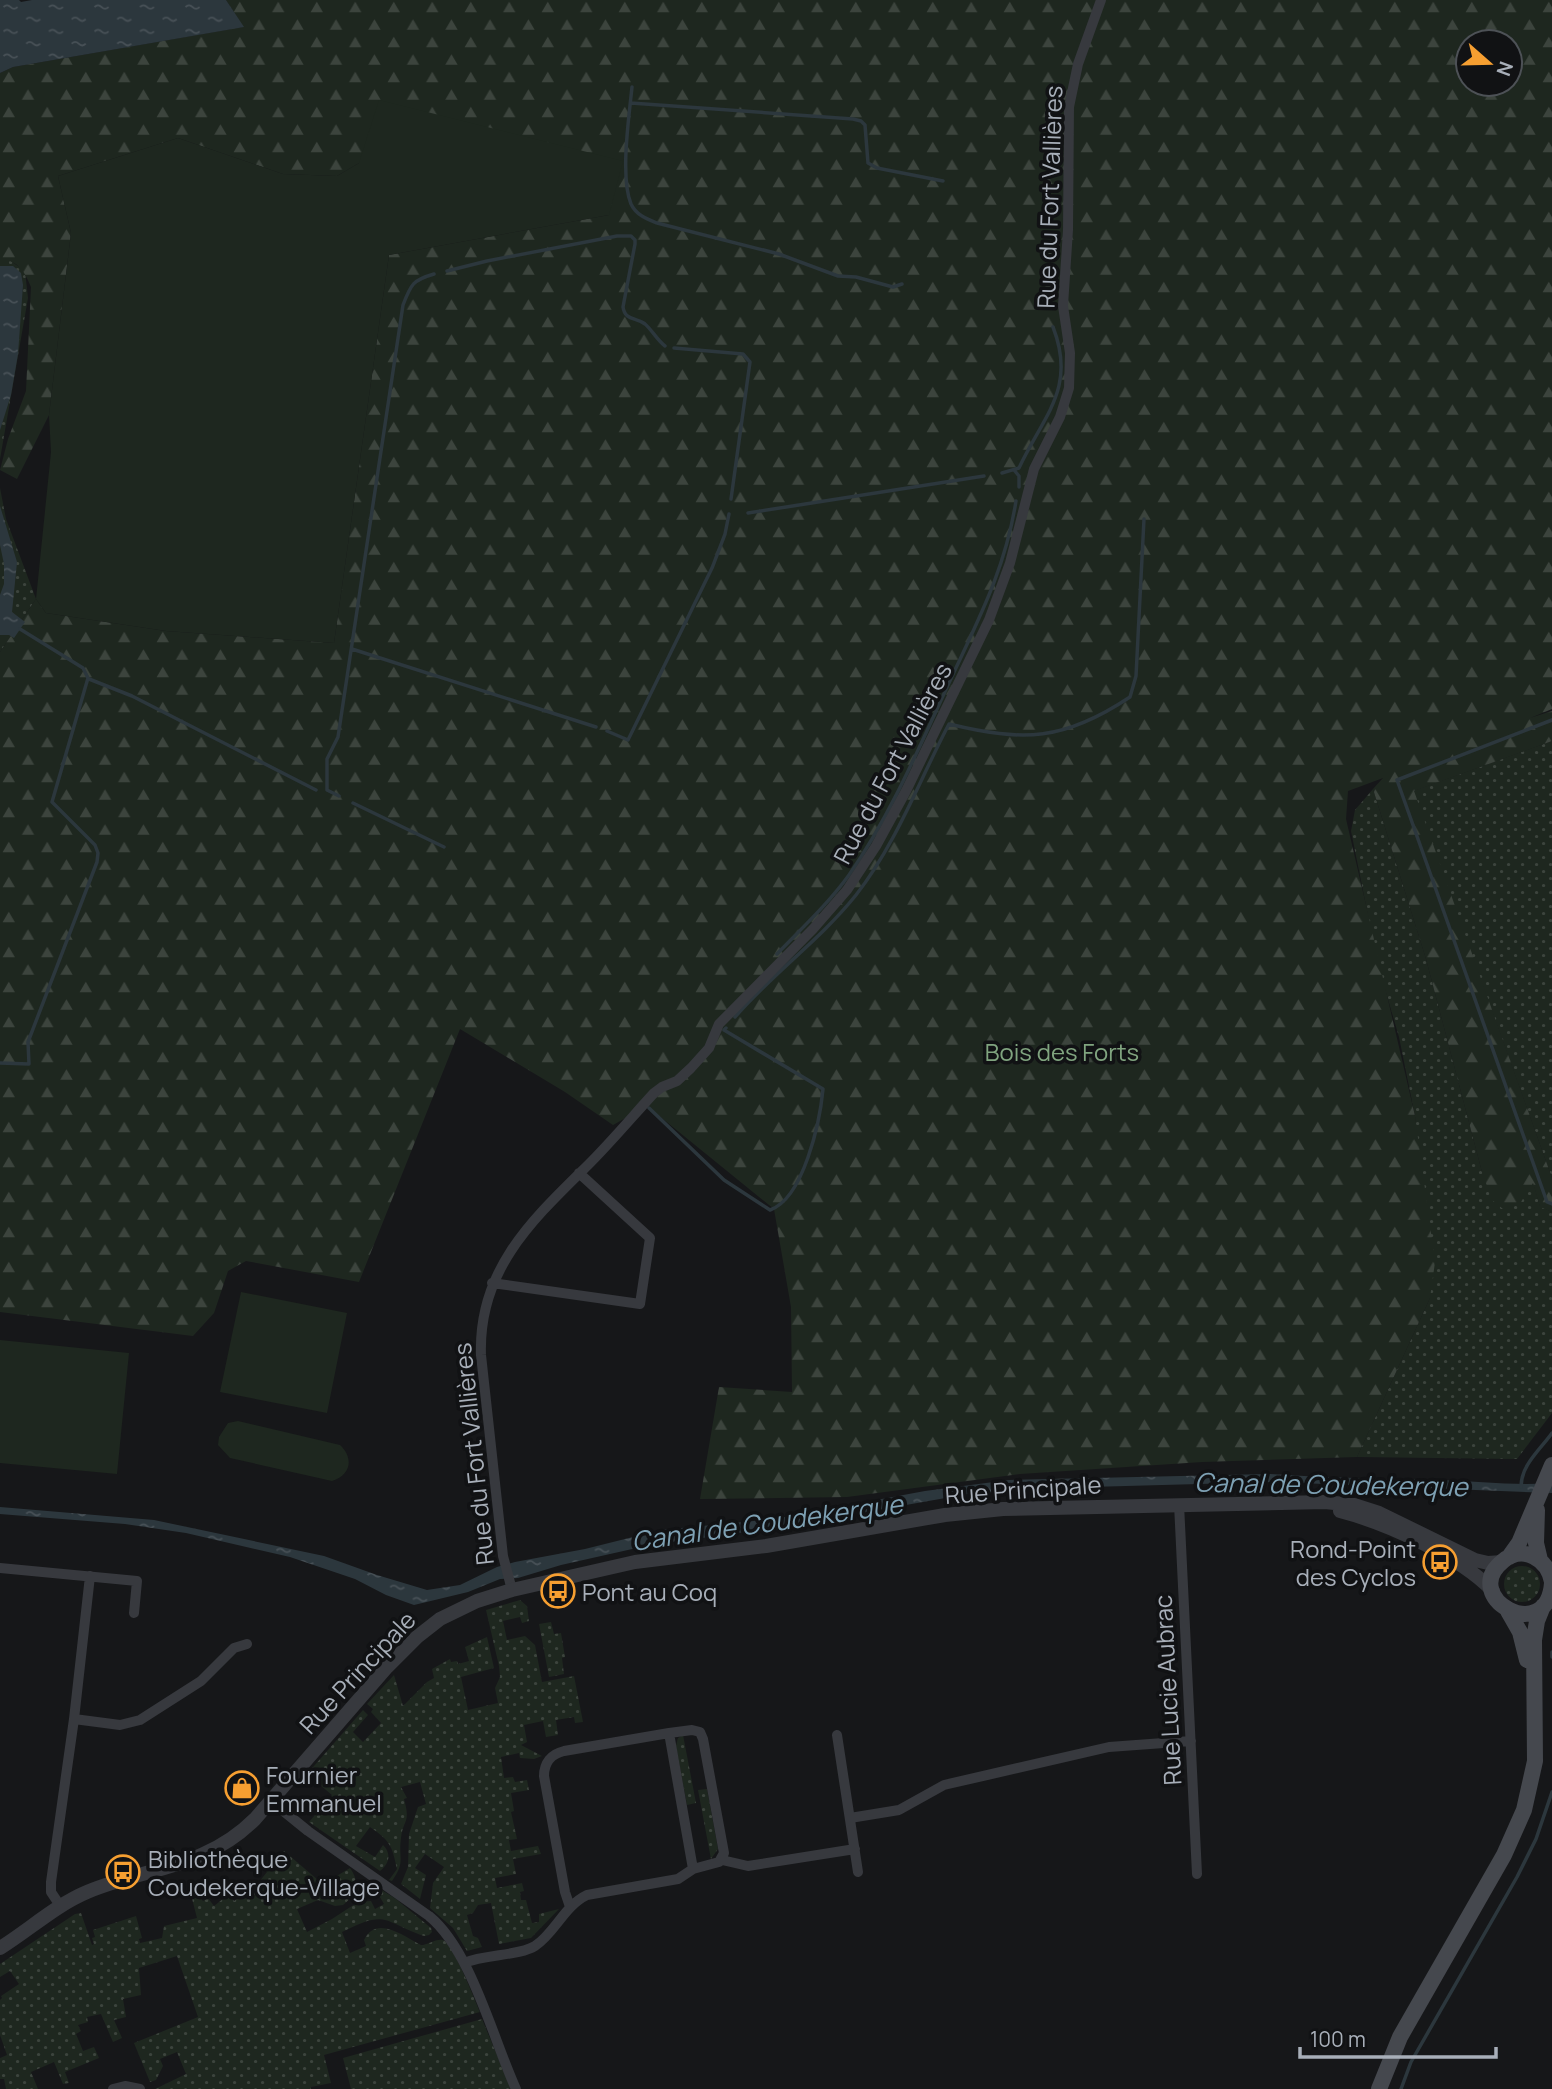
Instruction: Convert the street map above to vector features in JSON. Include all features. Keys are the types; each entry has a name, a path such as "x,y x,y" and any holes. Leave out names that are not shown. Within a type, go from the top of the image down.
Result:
{"main road":[{"path":"1534,1696 1518,1626 1508,1611 1498,1603 1493,1591 1493,1576 1519,1543 1551,1469"},
{"path":"1379,2089 1399,2037 1496,1868 1519,1823 1529,1792 1535,1761 1534,1634 1548,1583 1536,1538 1538,1499"},
{"path":"1505,1559 1526,1554 1548,1583"},
{"path":"1508,1611 1525,1614 1548,1583"}],"street":[{"name":"Rue du Fort Vallières","path":"511,1587 504,1561 480,1341 484,1308 492,1283 531,1223 658,1089 686,1073 709,1048 719,1024 813,929 847,890 876,846 906,791 989,620 1010,563 1034,469 1060,417 1069,388 1070,353 1063,306 1068,230 1069,107 1078,64 1101,0"},
{"path":"492,1283 640,1304 650,1238 579,1173"},
{"name":"Rue Principale","path":"0,1948 86,1892 168,1869 200,1856 236,1835 271,1801 387,1667 424,1631 458,1609 511,1587 648,1560 766,1546 965,1513 1017,1508 1331,1502 1363,1507 1394,1519 1475,1560 1488,1563 1505,1559"},
{"name":"Rue Lucie Aubrac","path":"1179,1504 1197,1874"},
{"name":"Rue Principale","path":"1301,1504 1355,1515 1389,1528 1454,1561 1493,1591"},
{"path":"0,1568 137,1581 134,1613"},
{"path":"61,1907 51,1892 51,1882 74,1719 90,1576"},
{"path":"74,1719 120,1725 139,1720 201,1681 234,1648 247,1644"},
{"path":"464,1963 477,1957 535,1946 570,1907 586,1895 678,1879 693,1869 722,1860 724,1853 702,1735 692,1730 564,1751 547,1762 544,1776 570,1907"},
{"path":"670,1733 693,1869"},
{"path":"837,1735 858,1872"},
{"path":"850,1818 899,1810 944,1785 1109,1747 1191,1741"},
{"path":"271,1801 308,1831 435,1921 451,1940 464,1963 516,2089"},
{"path":"722,1860 748,1866 855,1849"},
{"path":"113,2089 125,2086 140,2089"}],"green space":[{"name":"Bois des Forts","path":"226,0 1552,0 1552,709 1530,718 1552,711 1552,741 1414,791 1552,1178 1552,1212 1540,1207 1533,1183 1519,1205 1503,1209 1492,1200 1482,1172 1426,959 1373,789 1383,778 1348,791 1346,819 1415,1116 1435,1262 1430,1298 1357,1457 1202,1462 1020,1474 847,1497 700,1499 719,1387 792,1392 791,1307 774,1209 647,1106 613,1125 565,1092 460,1029 359,1282 246,1261 228,1271 214,1313 193,1336 0,1312 0,652 36,599 46,613 166,631 334,643 389,255 609,215 359,163 337,176 283,174 178,138 58,176 71,233 49,415 17,479 0,470 26,391 31,287 20,268 12,262 0,259 0,73 13,67 243,27"},
{"path":"379,100 623,161 609,215 389,255 334,643 166,631 46,613 36,599 51,452 49,415 71,233 58,176 178,138 283,174 337,176 359,163"},
{"path":"0,259 8,259 25,271 28,298 0,459"},
{"path":"0,488 6,519 36,599 0,652"},
{"path":"1552,741 1552,1178 1413,791"},
{"path":"1373,789 1426,959 1482,1172 1533,1182 1540,1206 1552,1212 1552,1413 1517,1459 1357,1457 1430,1298 1415,1116 1399,1037 1378,965 1351,831 1355,810"},
{"path":"241,1292 347,1313 327,1413 220,1392"},
{"path":"0,1340 129,1353 117,1474 0,1463"},
{"path":"238,1421 340,1445 349,1461 347,1470 332,1481 230,1458 218,1445 219,1437 228,1423"},
{"path":"1522,1566 1535,1571 1540,1584 1535,1597 1522,1602 1509,1597 1504,1584 1509,1571"},
{"path":"520,1600 527,1606 529,1621 522,1623 520,1617 503,1621 507,1640 525,1636 535,1645 542,1682 574,1676 583,1722 575,1723 574,1717 556,1720 558,1735 546,1737 543,1721 524,1725 527,1742 521,1745 542,1756 534,1759 520,1758 519,1753 501,1757 504,1778 513,1777 515,1782 527,1780 529,1790 511,1793 514,1811 511,1812 517,1839 509,1840 511,1851 538,1846 541,1854 513,1859 516,1874 495,1878 497,1888 522,1883 524,1891 520,1892 521,1900 526,1900 532,1923 539,1922 539,1914 559,1909 531,1938 499,1944 491,1903 478,1905 473,1913 467,1915 473,1936 478,1938 482,1947 467,1951 453,1928 430,1908 433,1883 444,1867 425,1854 415,1868 426,1875 420,1899 401,1884 408,1867 409,1834 418,1807 426,1804 420,1782 401,1787 407,1798 404,1799 407,1817 401,1838 400,1864 392,1881 389,1880 397,1869 392,1849 382,1836 370,1827 356,1846 375,1857 383,1845 388,1852 388,1859 380,1871 309,1822 332,1795 307,1774 363,1710 368,1715 353,1732 363,1742 381,1723 367,1704 394,1675 403,1706 434,1678 432,1669 450,1659 458,1664 469,1661 465,1647 487,1637 494,1668 461,1677 468,1710 498,1703 495,1688 500,1677 499,1666 486,1610"},
{"path":"551,1622 554,1634 561,1633 565,1657 562,1658 564,1674 549,1677 539,1624"},
{"path":"683,1735 696,1803 687,1805 676,1746 678,1738"},
{"path":"707,1789 718,1849 711,1859 698,1790"},
{"path":"284,1851 318,1880 320,1886 350,1868 355,1878 356,1888 343,1905 335,1906 318,1900 297,1909 307,1932 358,1902 371,1901 375,1909 384,1904 377,1892 369,1896 362,1890 361,1884 366,1880 396,1899 431,1928 432,1932 424,1936 384,1920 368,1921 342,1932 350,1953 366,1946 364,1940 369,1933 382,1928 398,1932 421,1945 443,1940 458,1961 480,2012 324,2055 331,2083 311,2089 155,2089 186,2074 177,2052 160,2059 163,2066 156,2080 150,2082 134,2043 198,2017 177,1956 139,1968 141,1995 123,1999 126,2017 114,2020 122,2038 113,2042 101,2014 87,2017 88,2022 78,2025 81,2031 76,2034 83,2051 94,2047 99,2058 65,2072 69,2083 63,2084 54,2062 31,2072 38,2089 6,2089 4,2079 0,2079 0,2058 7,2055 0,2035 0,2000 1,1996 19,1984 10,1971 0,1977 0,1964 75,1914 81,1913 92,1945 92,1938 95,1937 93,1930 136,1916 142,1938 139,1939 140,1943 162,1938 164,1926 197,1918 188,1883 203,1901 208,1898 214,1906 229,1894 234,1901 255,1887 267,1872 262,1868 270,1857 272,1859 269,1868 271,1870 274,1866 281,1871 287,1864 279,1858"},
{"path":"482,2019 511,2089 351,2089 343,2058"}],"water":[{"path":"0,0 226,0 244,27 13,67 0,73"},
{"path":"0,266 13,266 21,273 23,285 18,354 11,395 0,430"},
{"path":"0,506 17,562 12,612 25,622 14,638 0,635 0,595 4,584 4,564 0,545"},
{"name":"Canal de Coudekerque","path":"1269,1474 1510,1484 1552,1483 1552,1493 1275,1482 1052,1488 968,1494 776,1528 650,1545 561,1565 518,1578 500,1579 468,1592 414,1605 386,1595 355,1579 290,1557 186,1533 125,1524 0,1514 0,1507 154,1520 324,1556 427,1590 460,1585 497,1567 515,1562 585,1549 661,1530 774,1519 925,1491 1009,1480"}],"waterway":[{"path":"632,87 626,179 631,204 639,214 657,223 779,254 838,276 856,277 893,287 902,284"},
{"path":"631,103 853,119 865,125 868,163 877,168 943,181"},
{"path":"447,271 617,236 631,236 635,244 624,311 628,317 645,324 665,346"},
{"path":"339,796 327,790 327,759 338,737 403,305 414,284 421,278 434,274"},
{"path":"1002,473 1019,468 1054,401 1061,368 1053,327"},
{"path":"674,348 743,354 750,362 731,499"},
{"path":"1014,470 1019,476 1019,487"},
{"path":"748,513 984,476"},
{"path":"777,954 841,886 864,853 890,806 989,596 1005,550 1016,501"},
{"path":"607,731 628,740 712,568 725,534 729,514"},
{"path":"735,1017 856,895 895,834 949,724 1000,734 1043,734 1084,722 1130,697 1136,676 1144,519"},
{"path":"0,1063 29,1064 28,1042 97,862 98,853 95,845 52,802 88,678 83,668 20,629"},
{"path":"352,649 596,727"},
{"path":"89,679 132,696 316,790"},
{"path":"1552,720 1397,780 1547,1202 1552,1204"},
{"path":"353,803 444,847"},
{"path":"649,1108 724,1180 770,1210 782,1203 792,1191 808,1157 823,1089 724,1030 726,1028"},
{"path":"1521,1487 1524,1472 1532,1458 1552,1433"},
{"path":"1552,1652 1552,1657"},
{"path":"1401,2089 1411,2062 1517,1877 1536,1839 1552,1792"}],"place":[{"name":"Rond-Point des Cyclos","path":"1440,1562"},
{"name":"Pont au Coq","path":"558,1591"},
{"name":"Fournier Emmanuel","path":"242,1788"},
{"name":"Bibliothèque Coudekerque-Village","path":"123,1872"}]}
